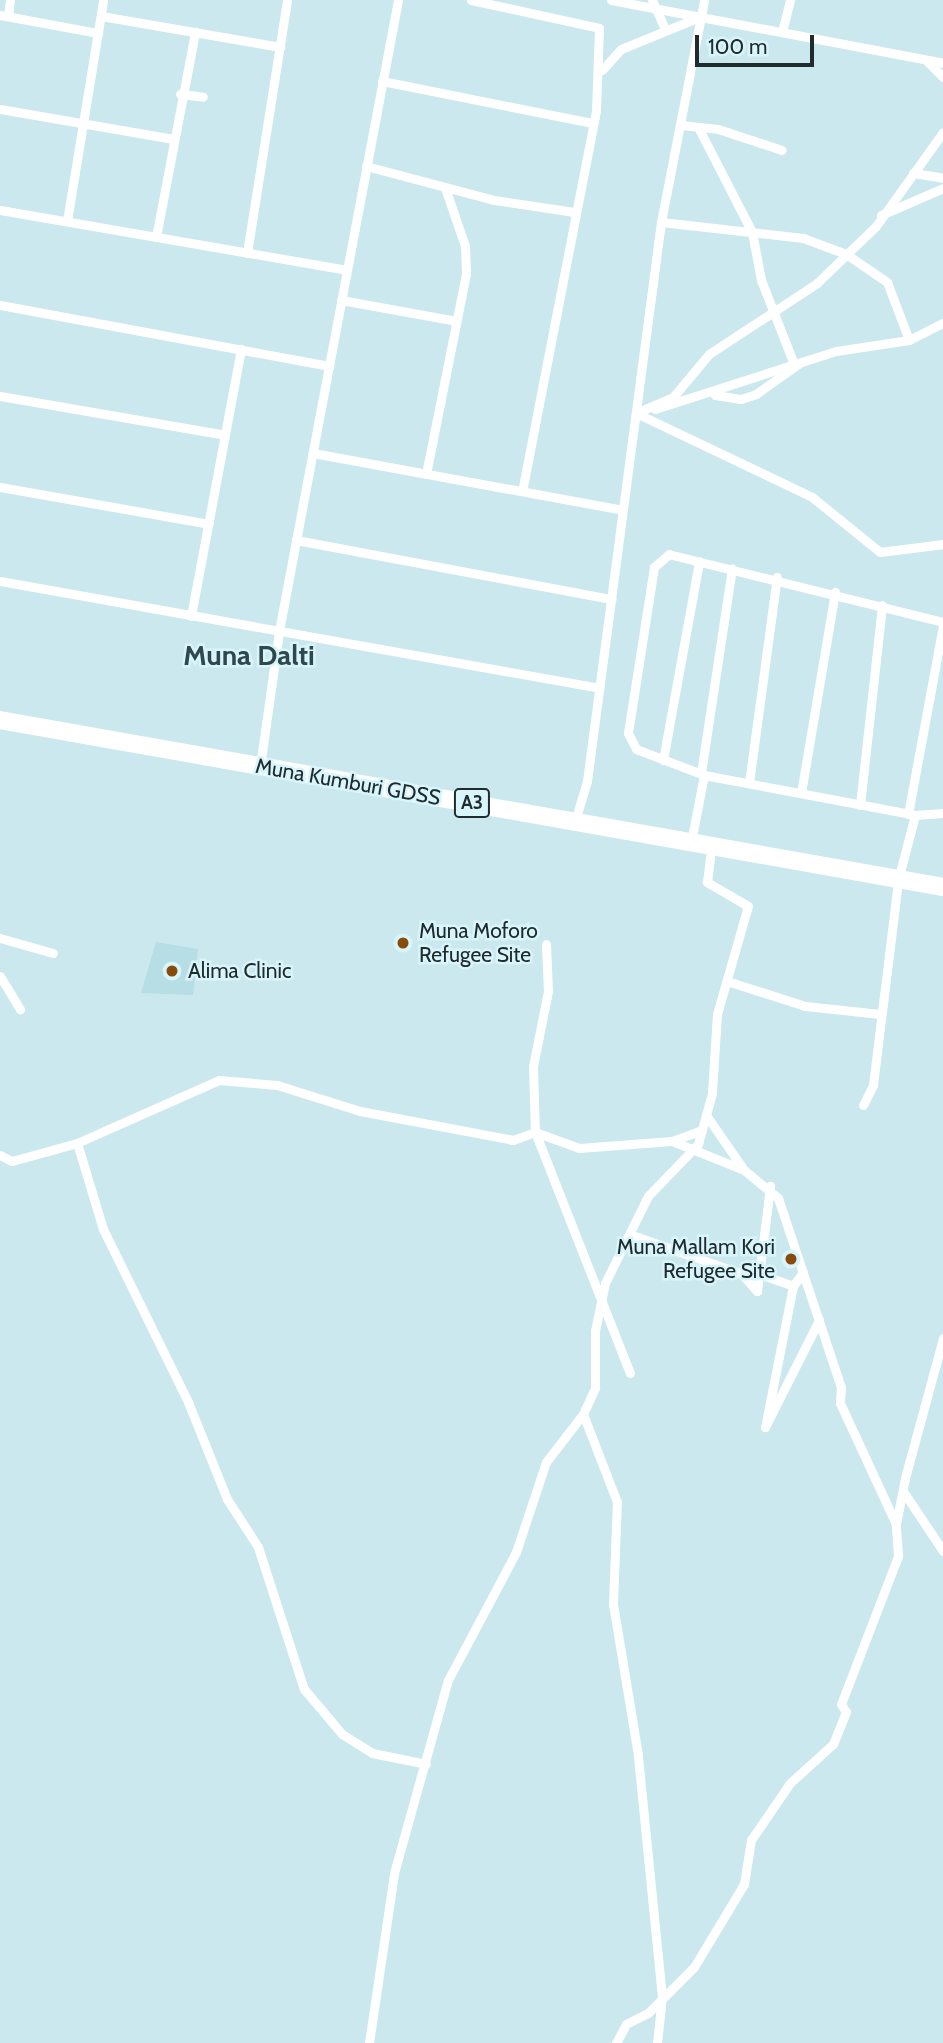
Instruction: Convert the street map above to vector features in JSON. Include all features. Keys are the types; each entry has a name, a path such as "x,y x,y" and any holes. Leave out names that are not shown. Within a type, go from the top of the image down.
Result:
{"highway":[{"name":"Muna Kumburi GDSS","path":"0,720 691,842 943,896"},
{"name":"Muna Kumburi GDSS","path":"0,731 710,856 897,884 943,887"}],"street":[{"path":"10,0 4,16 98,33"},
{"path":"67,221 103,0"},
{"path":"247,253 287,0"},
{"path":"260,766 279,631 398,0"},
{"path":"471,0 598,28 602,70 522,491"},
{"path":"611,0 651,4 943,63"},
{"path":"575,821 587,781 661,222 704,0"},
{"path":"782,32 790,0"},
{"path":"651,4 664,27"},
{"path":"101,16 280,47"},
{"path":"602,70 621,49 664,27 702,16"},
{"path":"156,237 180,94 195,32"},
{"path":"926,61 943,77"},
{"path":"382,81 593,123"},
{"path":"180,94 203,97"},
{"path":"0,109 84,121 173,139"},
{"path":"681,125 782,150"},
{"path":"699,129 752,232 761,280 778,310 798,363"},
{"path":"636,414 673,397 709,354 778,310 846,254 881,215 943,132"},
{"path":"366,166 445,188 574,212"},
{"path":"913,173 943,178"},
{"path":"426,474 456,321 465,246 445,188"},
{"path":"881,215 943,188"},
{"path":"0,209 346,270"},
{"path":"661,222 803,238 846,254 887,282 909,340"},
{"path":"341,300 456,321"},
{"path":"0,305 330,366"},
{"path":"636,414 713,395 798,363 909,340 943,323"},
{"path":"191,615 241,349"},
{"path":"713,395 741,399 757,394 798,363"},
{"path":"0,396 225,435"},
{"path":"636,414 812,497 880,552 943,544"},
{"path":"313,453 623,510"},
{"path":"0,487 209,524"},
{"path":"296,540 611,599"},
{"path":"863,1105 873,1084 897,884 912,815 943,624 835,592 669,554 654,567 628,733 636,749 703,774 912,815 943,813"},
{"path":"663,760 699,561"},
{"path":"691,842 732,568"},
{"path":"749,783 777,578"},
{"path":"0,581 600,688"},
{"path":"801,793 835,592"},
{"path":"860,805 882,605"},
{"path":"369,2043 394,1873 453,1668 516,1552 546,1462 583,1414 596,1388 602,1297 648,1196 694,1152 702,1130 727,981 748,906 708,882 710,856"},
{"path":"0,938 53,953"},
{"path":"546,944 548,991 533,1066 535,1132 630,1373"},
{"path":"0,976 20,1009"},
{"path":"727,981 805,1006 880,1014"},
{"path":"0,1165 77,1143 219,1080 277,1085 360,1111 513,1140 535,1132 579,1148 672,1141 702,1130"},
{"path":"706,1115 744,1170"},
{"path":"672,1141 744,1170 770,1186 819,1320 840,1403 895,1524"},
{"path":"77,1143 103,1229 227,1499 258,1547 304,1689 342,1734 373,1753 426,1764"},
{"path":"0,1155 12,1161"},
{"path":"632,1235 742,1274 757,1291 770,1186"},
{"path":"803,1272 793,1286 765,1427 819,1320"},
{"path":"760,1274 793,1286"},
{"path":"616,2043 626,2024 662,1997 710,1942 744,1884 751,1840 782,1794 833,1744 846,1712 841,1704 898,1556 895,1524 941,1361 943,1338"},
{"path":"583,1414 617,1502 613,1604 638,1755 662,1997 657,2043"},
{"path":"903,1491 943,1551"}],"shaded area":[{"name":"Alima Clinic","path":"156,942 198,949 193,995 141,993"}],"place":[{"name":"Muna Moforo Refugee Site","path":"403,943"},
{"name":"Alima Clinic","path":"172,971"},
{"name":"Muna Mallam Kori Refugee Site","path":"791,1259"}],"district":[{"name":"Muna Dalti","path":"249,655"}]}
